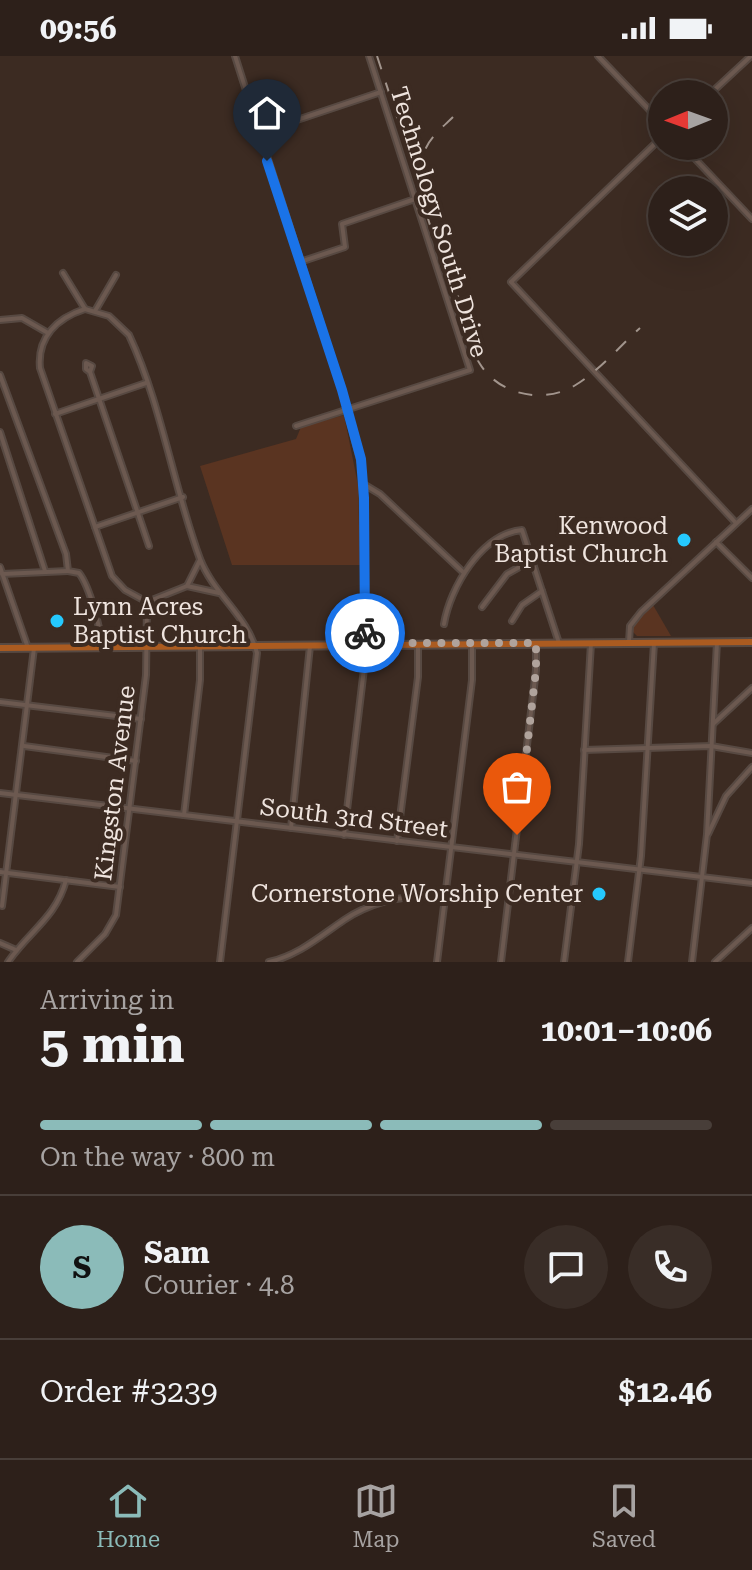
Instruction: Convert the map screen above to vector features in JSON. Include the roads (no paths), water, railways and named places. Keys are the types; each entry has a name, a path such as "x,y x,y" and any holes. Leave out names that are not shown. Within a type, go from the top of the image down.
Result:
{"main road":[{"path":"0,648 310,643 752,642"}],"street":[{"path":"235,56 347,410 364,485 365,643 344,835"},
{"name":"Technology South Drive","path":"347,410 470,370 369,56"},
{"path":"598,56 648,108"},
{"path":"725,80 751,56"},
{"path":"258,133 381,92"},
{"path":"648,150 511,281 736,523"},
{"path":"696,160 752,219"},
{"path":"300,262 345,247 342,224 416,199"},
{"path":"63,273 85,309"},
{"path":"95,311 116,275"},
{"path":"219,593 187,586 147,602 125,590 112,576 39,360 48,333 59,321 85,309 117,321 129,335 183,497 200,559 219,593 244,620 254,645 256,671 220,962"},
{"path":"0,320 22,318 48,333"},
{"path":"90,372 149,546"},
{"path":"0,375 66,554 68,571"},
{"path":"55,414 146,383"},
{"path":"296,426 347,410"},
{"path":"0,432 45,571"},
{"path":"364,485 380,494 464,573"},
{"path":"95,527 183,497"},
{"path":"629,642 634,620 752,509"},
{"path":"444,624 454,591 464,573 493,543 516,530 524,532 559,643"},
{"path":"716,542 752,578"},
{"path":"187,586 200,559"},
{"path":"482,607 507,574 532,560"},
{"path":"0,567 31,648 24,746 2,906"},
{"path":"1,574 76,571 83,578 100,629 102,645"},
{"path":"512,621 522,605 542,591"},
{"name":"Kingston Avenue","path":"77,962 114,922 141,719 147,602"},
{"path":"692,962 707,834 717,642"},
{"path":"290,828 310,643"},
{"path":"397,841 418,677 418,643"},
{"path":"437,962 472,680 472,643"},
{"path":"501,962 535,680 536,643"},
{"path":"564,962 577,863 591,643"},
{"path":"628,962 639,870 654,643"},
{"path":"184,815 200,680 200,644"},
{"path":"713,724 752,688"},
{"path":"0,702 141,719"},
{"path":"24,746 136,761"},
{"path":"584,750 711,746 752,753"},
{"path":"707,834 726,796 752,767"},
{"name":"South 3rd Street","path":"0,793 752,883"},
{"path":"0,872 120,887"},
{"path":"8,962 57,908 66,880"},
{"path":"269,962 309,946 369,906 404,897 445,897"},
{"path":"715,962 752,928"},
{"path":"0,943 16,950"}],"railway":[{"path":"377,56 417,178"},
{"path":"453,117 427,145 421,166 421,185 430,225 459,299"},
{"path":"458,305 467,336 488,375 510,389 536,395 549,395 574,386 600,367 640,328"}],"place":[{"name":"Kenwood Baptist Church","path":"684,540"},
{"name":"Lynn Acres Baptist Church","path":"57,621"},
{"name":"Cornerstone Worship Center","path":"599,894"}]}
